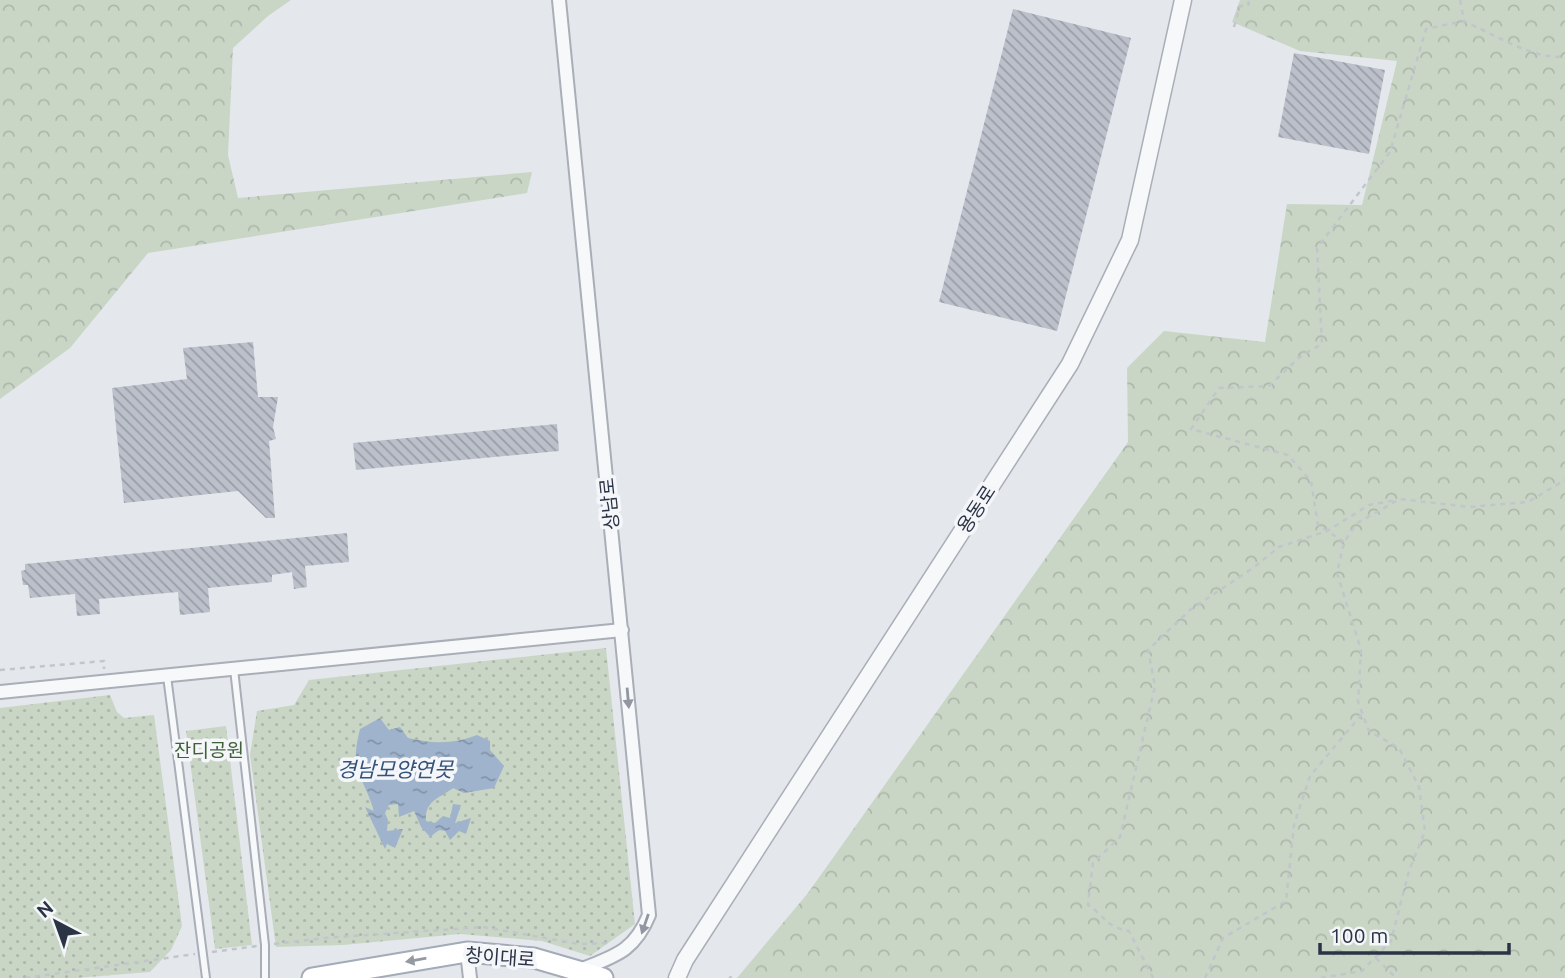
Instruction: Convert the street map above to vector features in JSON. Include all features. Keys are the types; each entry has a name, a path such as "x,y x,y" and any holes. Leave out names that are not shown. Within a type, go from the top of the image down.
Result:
{"main road":[{"name":"창이대로","path":"312,978 467,951 534,958 603,978"}],"street":[{"name":"상남로","path":"559,0 649,915 641,935 621,953 580,970"},
{"name":"용동로","path":"677,978 685,960 1070,364 1130,240 1181,1"},
{"path":"0,692 622,630"},
{"path":"467,951 470,978"}],"lane":[{"path":"234,669 265,945 265,978"},
{"path":"167,676 206,978"}],"path":[{"path":"1234,27 1240,6 1248,6 1250,3 1246,0"},
{"path":"1460,0 1464,21"},
{"path":"1343,542 1318,525 1311,481 1288,455 1191,429 1219,388 1269,386 1302,355 1322,344 1317,248 1390,152 1426,29 1464,21 1532,52 1565,56"},
{"path":"1153,978 1129,931 1112,928 1099,912 1088,905 1093,863 1120,837 1155,686 1148,650 1190,610 1253,568 1279,547 1328,531 1369,505 1400,499 1469,507 1528,502 1565,480"},
{"path":"1321,978 1362,971 1391,941 1409,871 1424,831 1419,787 1399,748 1369,731 1357,702 1361,650 1337,573 1343,542 1357,523 1400,499"},
{"path":"0,670 104,661 106,682"},
{"path":"1205,978 1223,938 1286,901 1294,825 1310,776 1362,714"},
{"path":"25,978 324,938 483,927 579,944 632,943"},
{"path":"1376,957 1396,978"}],"green space":[{"path":"0,0 291,0 268,16 233,48 228,155 238,198 532,172 527,193 148,253 70,348 0,399"},
{"path":"1240,0 1565,0 1565,978 737,978 808,893 1128,442 1127,368 1164,331 1265,342 1287,204 1362,205 1397,61 1300,51 1232,22"},
{"path":"606,648 635,924 590,956 542,941 460,934 343,945 276,947 250,755 257,711 294,705 309,680"},
{"path":"110,695 117,712 124,718 154,715 182,926 171,950 150,972 76,978 0,978 0,708"},
{"name":"잔디공원","path":"226,726 252,945 215,949 186,731"}],"water":[{"name":"경남모양연못","path":"380,718 389,730 400,727 408,738 443,742 477,735 490,741 490,750 504,766 494,788 464,793 453,788 430,804 426,814 426,821 435,823 443,816 450,818 453,804 461,805 455,823 471,818 466,834 459,831 450,840 445,831 439,830 430,837 421,827 414,811 399,817 398,804 389,805 385,813 388,820 387,831 403,829 395,848 387,844 385,849 365,807 374,811 356,764 360,729"}],"building":[{"path":"1013,9 1131,38 1057,331 939,302"},
{"path":"1294,53 1385,70 1369,154 1278,137"},
{"path":"253,342 258,397 278,397 273,427 276,439 269,441 275,518 266,518 238,491 124,503 112,388 187,379 183,348"},
{"path":"557,424 559,451 356,470 353,443"},
{"path":"347,533 349,562 305,566 307,587 294,589 292,572 272,575 272,582 208,588 210,612 180,615 178,592 99,599 100,614 77,616 75,594 30,598 28,585 23,585 21,571 25,570 25,564"}]}
